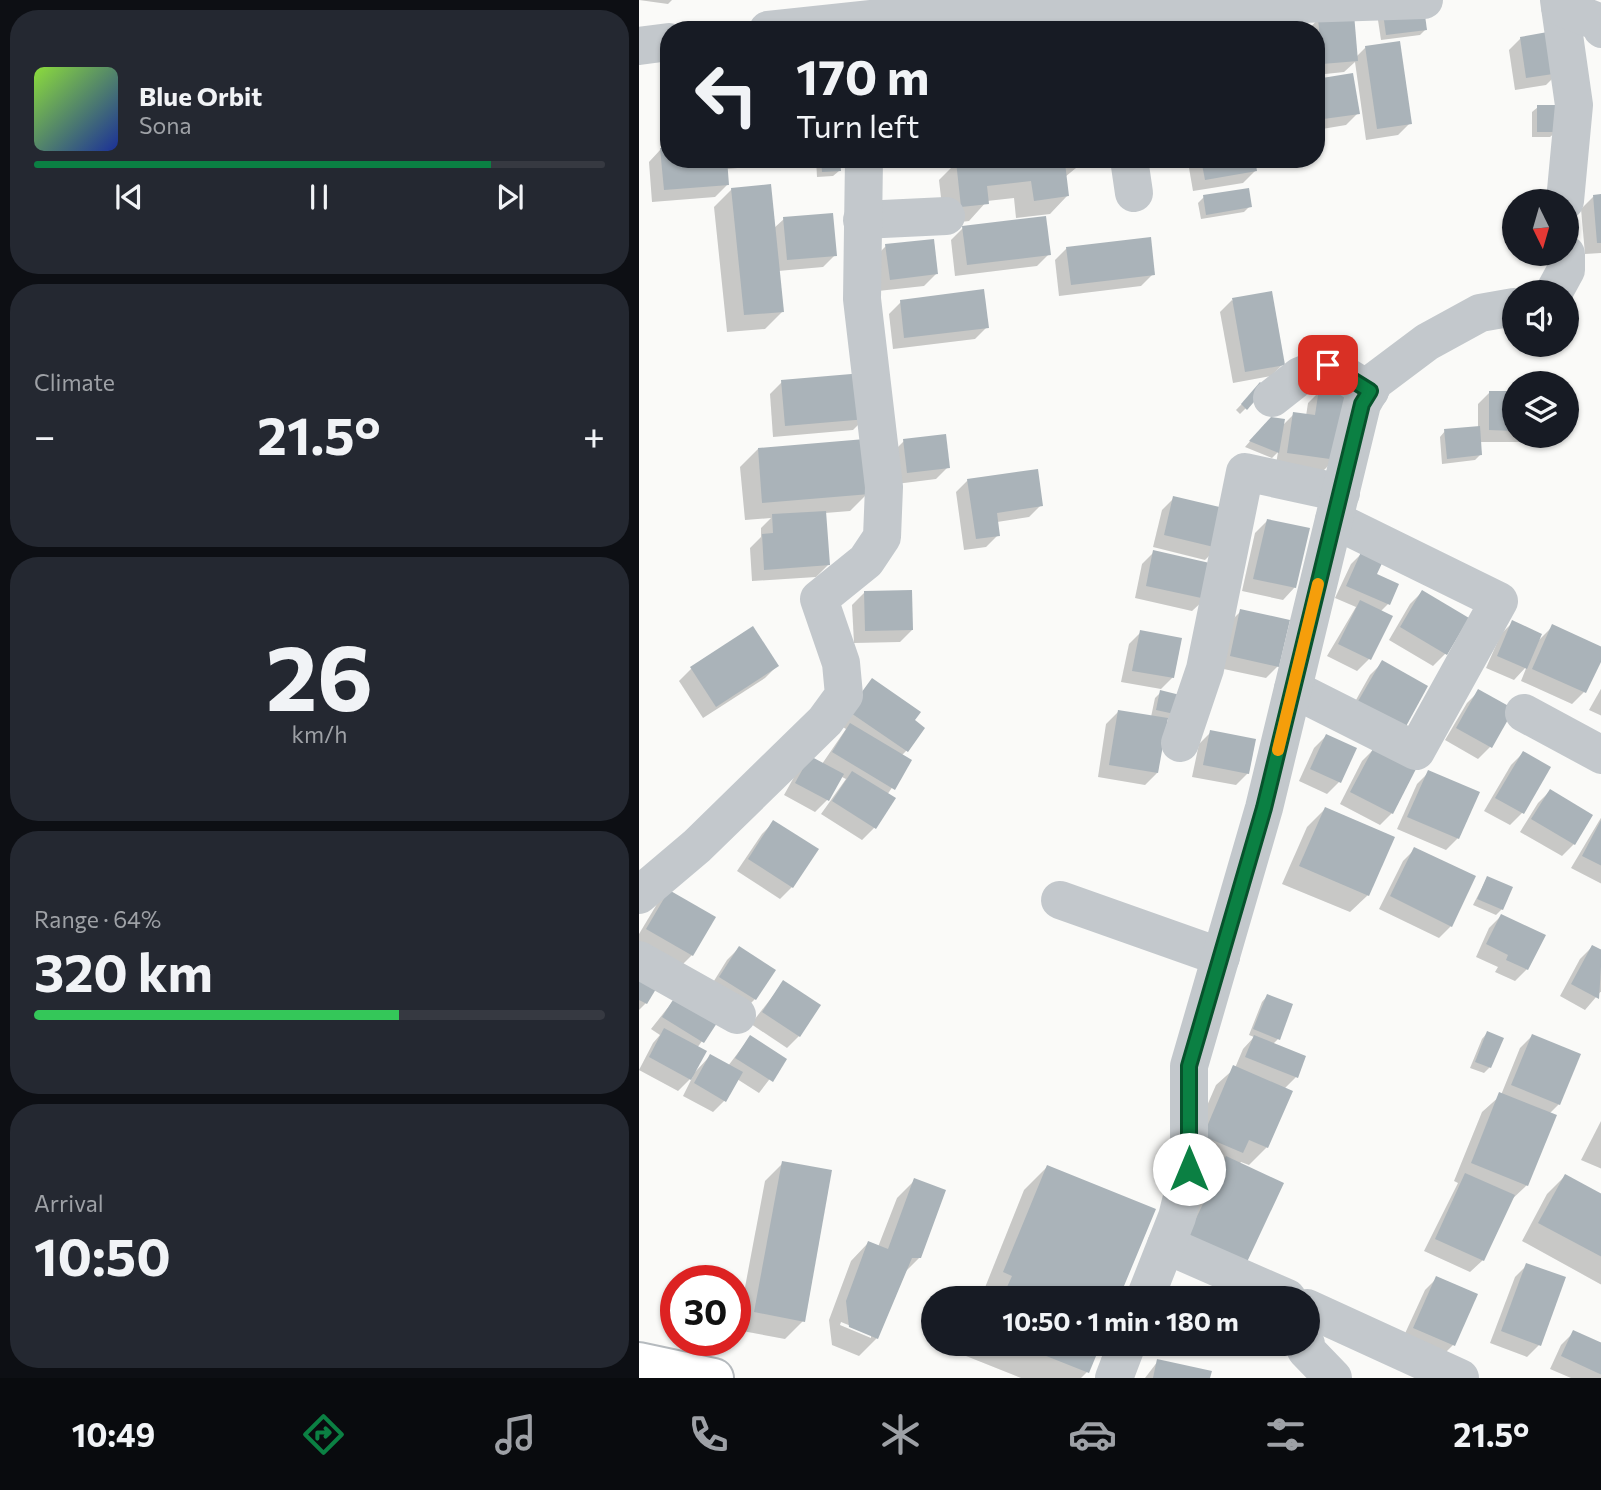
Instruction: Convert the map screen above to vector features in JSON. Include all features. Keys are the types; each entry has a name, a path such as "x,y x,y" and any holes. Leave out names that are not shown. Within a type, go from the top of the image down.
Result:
{"main road":[{"path":"639,1362 714,1378"}],"street":[{"path":"960,15 1005,0"},
{"path":"842,21 883,16 960,15 1109,19 1424,0"},
{"path":"1560,4 1601,24"},
{"path":"1560,4 1574,105 1566,189"},
{"path":"639,46 660,43"},
{"path":"639,895 697,846 796,750 825,721 844,695 841,663 819,599 866,561 882,537 884,488 862,299 864,168"},
{"path":"862,220 946,216"},
{"path":"1150,1286 1177,1217 1189,1169 1189,1066 1264,808 1362,404 1376,381 1427,342 1480,313 1502,309"},
{"path":"1272,398 1300,376 1328,365 1370,391"},
{"path":"1180,743 1205,668 1245,472 1337,506 1499,601 1416,751 1293,690"},
{"path":"1524,713 1601,755"},
{"path":"1060,900 1221,957"},
{"path":"639,960 737,1015"},
{"path":"1166,1245 1250,1286"},
{"path":"1320,1319 1460,1378"},
{"path":"1114,1378 1122,1356"},
{"path":"1312,1356 1333,1378"}],"building":[{"path":"1424,8 1427,30 1386,35 1383,13"},
{"path":"1354,14 1358,61 1325,64 1325,21 1318,21 1318,18"},
{"path":"1553,31 1560,73 1526,78 1520,37"},
{"path":"1400,41 1412,124 1377,129 1365,46"},
{"path":"1353,73 1360,114 1325,119 1325,78"},
{"path":"1537,105 1558,105 1557,132 1537,132"},
{"path":"662,168 728,168 729,185 664,190"},
{"path":"822,168 841,168 841,171 822,172"},
{"path":"957,168 1066,168 1069,196 1034,201 1031,181 987,186 989,204 961,207"},
{"path":"1203,168 1256,168 1257,171 1205,180"},
{"path":"771,184 784,312 744,315 731,188"},
{"path":"1249,188 1252,207 1206,215 1203,195"},
{"path":"1602,194 1602,243 1597,243 1593,195"},
{"path":"833,213 837,256 787,260 783,217"},
{"path":"1046,216 1051,255 967,265 962,226"},
{"path":"1151,237 1155,275 1071,285 1066,247"},
{"path":"934,239 938,274 890,280 885,244"},
{"path":"984,289 989,328 904,338 900,300"},
{"path":"1272,291 1285,365 1245,372 1232,298"},
{"path":"863,373 867,419 785,426 781,380"},
{"path":"1260,382 1266,388 1247,410 1241,404"},
{"path":"1319,389 1347,393 1337,460 1287,453 1293,412 1315,415"},
{"path":"1489,391 1502,391 1502,431 1489,430"},
{"path":"1271,417 1285,419 1279,453 1249,441"},
{"path":"1480,426 1482,455 1447,459 1444,429"},
{"path":"946,434 950,468 907,473 903,439"},
{"path":"865,439 870,494 762,503 758,448"},
{"path":"1038,469 1043,506 997,513 1000,536 976,539 967,479"},
{"path":"1173,496 1228,509 1218,548 1164,535"},
{"path":"826,511 830,565 764,570 762,534 773,533 772,514"},
{"path":"1267,519 1310,528 1296,588 1253,579"},
{"path":"1153,550 1214,564 1206,599 1146,586"},
{"path":"1362,550 1384,559 1377,574 1399,584 1390,605 1346,586"},
{"path":"912,590 913,630 865,631 864,591"},
{"path":"1422,590 1469,618 1447,655 1400,627"},
{"path":"1360,600 1393,616 1371,660 1338,644"},
{"path":"1240,609 1290,620 1279,667 1230,656"},
{"path":"1512,620 1542,634 1527,669 1497,656"},
{"path":"1552,624 1602,647 1602,660 1586,693 1532,669"},
{"path":"753,626 779,666 716,707 690,667"},
{"path":"1140,630 1182,638 1174,678 1132,671"},
{"path":"1382,660 1428,686 1404,730 1357,703"},
{"path":"872,678 921,712 915,720 925,728 908,752 848,711"},
{"path":"1478,689 1514,709 1492,748 1456,728"},
{"path":"1160,690 1184,696 1179,715 1156,710"},
{"path":"1118,710 1168,718 1158,773 1109,765"},
{"path":"850,723 912,760 895,790 832,752"},
{"path":"1210,730 1256,739 1249,774 1203,765"},
{"path":"1326,734 1357,748 1341,783 1310,769"},
{"path":"1374,747 1416,769 1393,814 1350,792"},
{"path":"1523,751 1551,767 1524,814 1495,798"},
{"path":"810,756 844,774 829,801 795,783"},
{"path":"1428,770 1480,792 1459,839 1407,817"},
{"path":"852,771 896,798 876,829 832,801"},
{"path":"1550,789 1593,815 1575,845 1531,819"},
{"path":"1325,807 1395,837 1369,896 1299,866"},
{"path":"1602,818 1602,866 1582,856"},
{"path":"773,820 819,849 793,888 748,859"},
{"path":"1414,847 1476,876 1452,927 1390,896"},
{"path":"1487,876 1513,887 1503,910 1477,899"},
{"path":"669,890 716,917 693,956 646,929"},
{"path":"1501,914 1546,935 1528,970 1506,960 1508,955 1486,944"},
{"path":"1592,945 1602,950 1599,999 1571,984"},
{"path":"739,946 776,970 756,1000 719,977"},
{"path":"639,965 662,979 647,1004 639,1000"},
{"path":"783,980 821,1005 800,1037 762,1012"},
{"path":"680,989 717,1023 704,1043 662,1017"},
{"path":"1267,994 1293,1004 1280,1040 1253,1029"},
{"path":"664,1028 707,1051 691,1080 649,1057"},
{"path":"1487,1031 1504,1038 1491,1068 1475,1062"},
{"path":"1532,1034 1581,1054 1560,1105 1511,1085"},
{"path":"750,1035 787,1059 773,1082 735,1058"},
{"path":"1254,1035 1306,1056 1298,1078 1245,1057"},
{"path":"710,1054 743,1072 726,1102 694,1083"},
{"path":"1233,1065 1293,1091 1268,1148 1249,1140 1243,1153 1203,1136"},
{"path":"1499,1092 1557,1115 1528,1186 1471,1163"},
{"path":"1226,1156 1284,1183 1247,1262 1188,1235"},
{"path":"782,1161 832,1170 805,1322 754,1312"},
{"path":"1047,1165 1156,1209 1124,1286 1007,1286 1012,1276 1003,1272"},
{"path":"1465,1173 1515,1195 1484,1261 1435,1239"},
{"path":"1565,1174 1602,1194 1602,1257 1538,1223"},
{"path":"914,1178 946,1190 921,1258 912,1258 878,1339 849,1327 846,1301 868,1241 888,1249"},
{"path":"1526,1263 1566,1277 1541,1346 1501,1331"},
{"path":"1436,1276 1478,1294 1455,1346 1413,1328"},
{"path":"1573,1330 1602,1343 1602,1375 1561,1356"},
{"path":"1046,1356 1096,1356 1089,1373"},
{"path":"1157,1359 1212,1371 1210,1378 1153,1378"}],"slow traffic":[{"path":"1278,750 1318,584"}],"route":[{"path":"1189,1169 1189,1066 1264,808 1362,404 1370,391 1328,365"}]}
